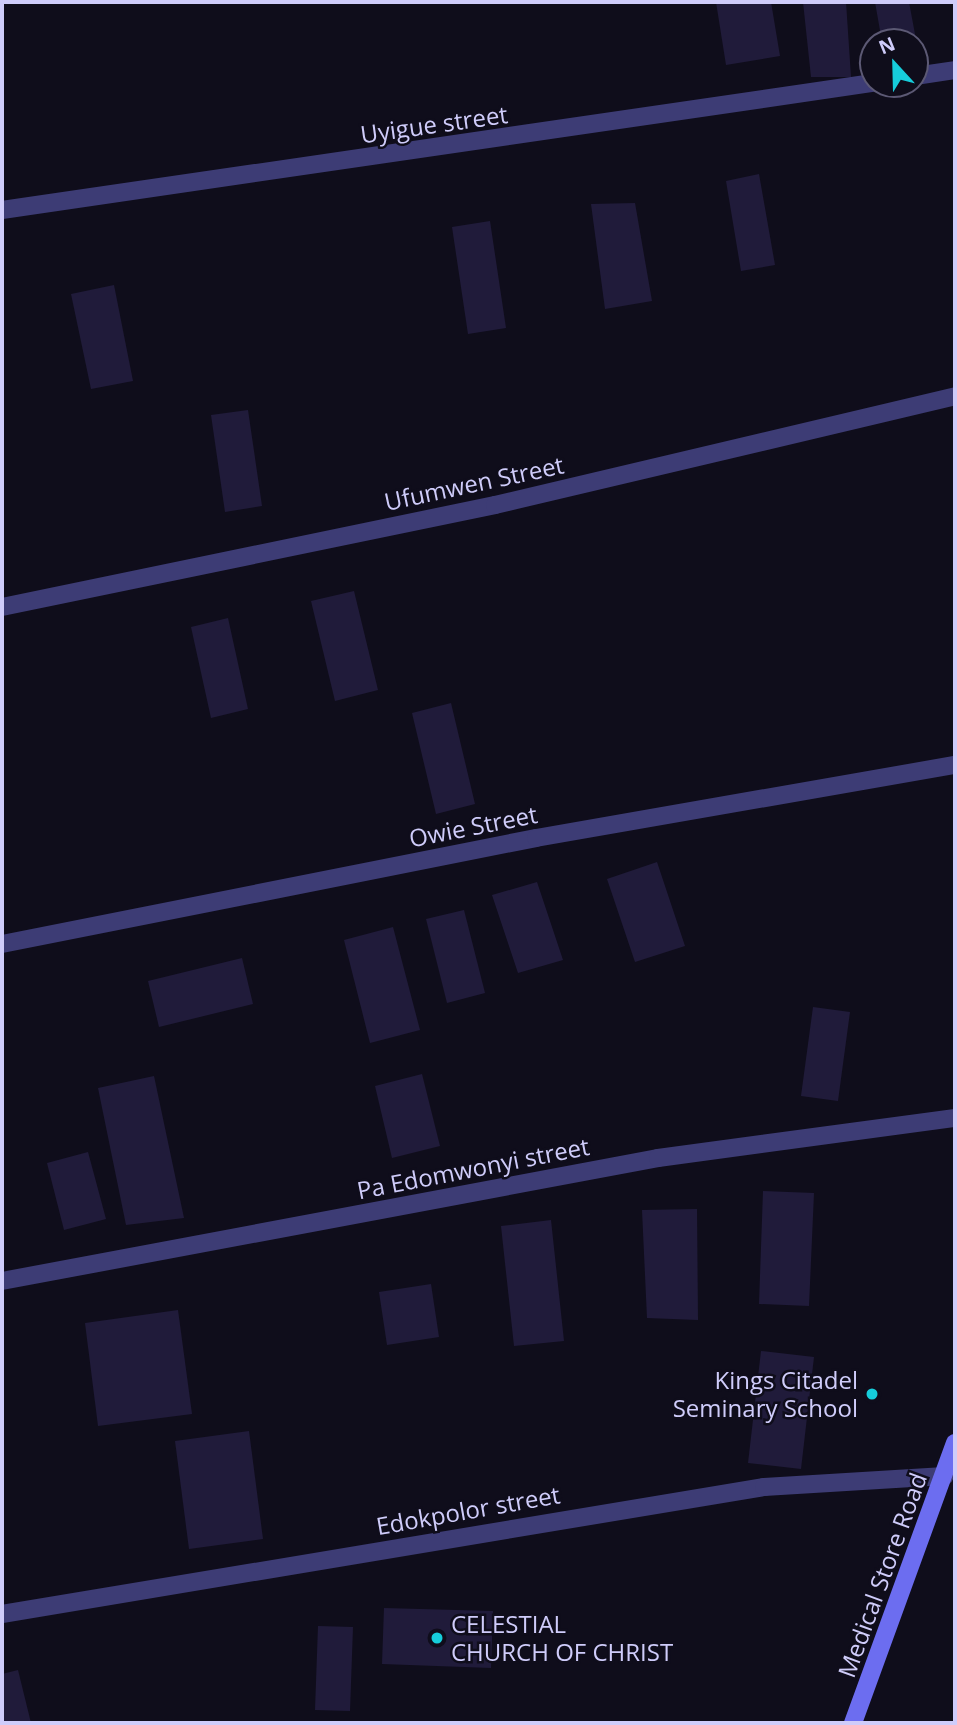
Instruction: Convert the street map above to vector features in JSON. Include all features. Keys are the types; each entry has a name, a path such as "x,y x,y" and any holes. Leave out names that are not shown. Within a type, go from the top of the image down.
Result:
{"street":[{"path":"929,74 955,70"},
{"name":"Uyigue street","path":"2,210 859,85"},
{"name":"Ufumwen Street","path":"2,607 495,505 955,396"},
{"name":"Owie Street","path":"2,944 536,838 955,765"},
{"name":"Pa Edomwonyi street","path":"2,1281 658,1158 955,1118"},
{"name":"Medical Store Road","path":"853,1723 955,1443"},
{"name":"Edokpolor street","path":"2,1614 764,1487 945,1476"}],"building":[{"path":"716,2 771,2 780,56 726,65"},
{"path":"803,2 846,2 851,77 811,77"},
{"path":"875,2 909,2 914,28 880,28"},
{"path":"759,174 775,265 741,271 726,181"},
{"path":"635,203 652,301 605,309 591,204"},
{"path":"490,221 506,328 468,334 452,227"},
{"path":"114,285 133,381 91,389 71,294"},
{"path":"248,410 262,506 225,512 211,415"},
{"path":"354,591 378,690 335,701 311,601"},
{"path":"228,618 248,709 211,718 191,627"},
{"path":"451,703 475,804 436,814 412,713"},
{"path":"657,862 685,946 635,962 607,879"},
{"path":"537,882 563,960 518,973 492,895"},
{"path":"464,910 485,993 447,1003 426,919"},
{"path":"393,927 420,1030 370,1043 344,940"},
{"path":"242,958 253,1004 159,1027 148,981"},
{"path":"813,1007 850,1012 838,1101 801,1096"},
{"path":"422,1074 440,1146 392,1158 375,1086"},
{"path":"154,1076 184,1218 126,1225 98,1088"},
{"path":"88,1152 106,1219 64,1230 47,1163"},
{"path":"763,1191 814,1193 809,1306 759,1304"},
{"path":"697,1209 698,1320 647,1318 642,1210"},
{"path":"551,1220 564,1341 514,1346 501,1226"},
{"path":"431,1284 439,1337 387,1345 379,1292"},
{"path":"178,1310 192,1414 98,1426 85,1323"},
{"path":"761,1351 814,1357 801,1469 748,1463"},
{"path":"249,1431 263,1539 189,1549 175,1441"},
{"name":"CELESTIAL CHURCH OF CHRIST","path":"384,1608 493,1611 491,1668 382,1664"},
{"path":"318,1626 353,1627 350,1711 315,1710"},
{"path":"18,1670 31,1723 2,1723 2,1674"}],"place":[{"name":"Kings Citadel Seminary School","path":"872,1394"},
{"name":"CELESTIAL CHURCH OF CHRIST","path":"437,1638"}]}
